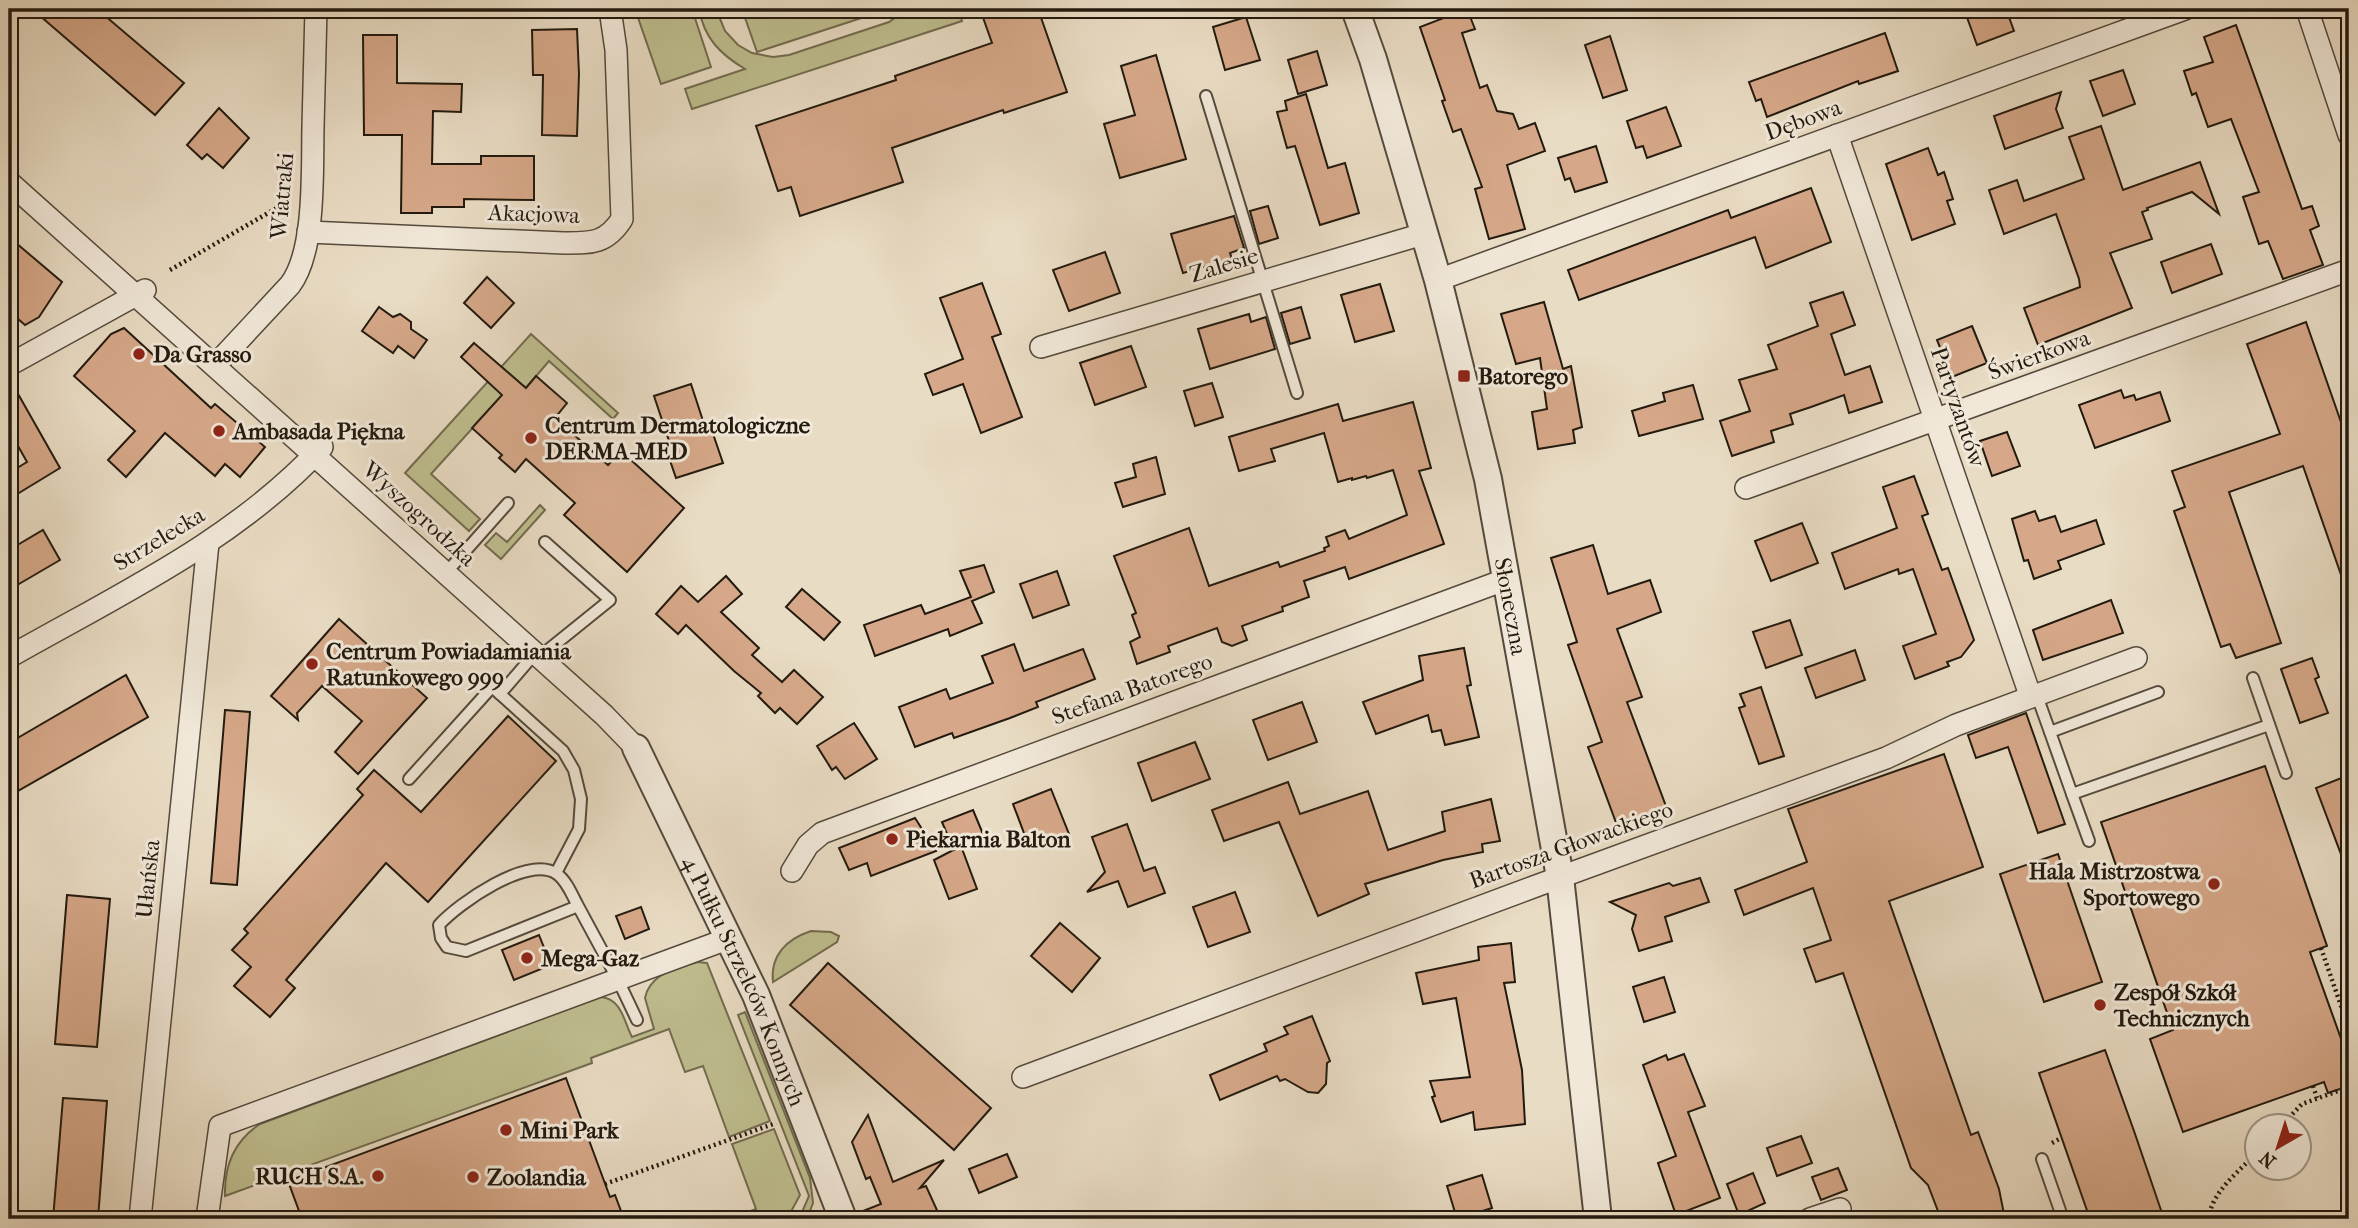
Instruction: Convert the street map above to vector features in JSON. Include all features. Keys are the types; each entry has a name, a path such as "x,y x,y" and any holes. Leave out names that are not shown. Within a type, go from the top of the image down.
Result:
{"street":[{"name":"Wiatraki","path":"223,357 297,275 308,232 316,9"},
{"name":"Akacjowa","path":"308,232 587,243 603,240 614,231 622,219 616,50 610,9"},
{"name":"Słoneczna","path":"1355,9 1438,280 1478,432 1560,877 1598,1219"},
{"name":"Dębowa","path":"1438,280 2185,9"},
{"path":"2306,9 2349,135"},
{"name":"Partyzantów","path":"1837,135 1934,420 2033,694"},
{"name":"Wyszogrodzka","path":"9,181 141,293 542,650 636,748"},
{"name":"Zalesie","path":"1041,347 1423,234"},
{"name":"Świerkowa","path":"1746,488 2349,270"},
{"path":"9,365 141,293"},
{"name":"Strzelecka","path":"9,657 208,543 297,474 318,451"},
{"name":"Ułańska","path":"140,1219 208,543"},
{"name":"Stefana Batorego","path":"792,871 808,845 822,833 1507,579"},
{"name":"Bartosza Głowackiego","path":"1023,1077 1886,758 1956,725 2033,694 2136,658"},
{"name":"4 Pułku Strzelców Konnych","path":"636,748 756,995 843,1219"},
{"path":"207,1219 220,1126 730,938"},
{"path":"1810,1219 1840,1209"}],"lane":[{"path":"1206,96 1297,393"},
{"path":"453,565 508,503"},
{"path":"500,694 542,650 610,600 545,542"},
{"path":"2253,678 2286,773"},
{"path":"409,779 492,687 563,751 575,770 580,799 579,829 556,873"},
{"path":"2050,732 2158,692"},
{"path":"2033,694 2050,732 2089,841"},
{"path":"2072,794 2269,725"},
{"path":"578,906 466,951 447,947 441,937 439,925 463,903 517,873 537,869 556,873 569,888 637,1020"},
{"path":"2042,1159 2063,1219"}],"path":[{"path":"170,270 293,198 310,200"},
{"path":"2321,948 2349,1029"},
{"path":"2313,1086 2317,1098"},
{"path":"2294,1112 2302,1104 2349,1087"},
{"path":"605,1184 776,1123"},
{"path":"2209,1219 2210,1209 2221,1190 2242,1168"}],"shaded area":[{"path":"635,9 692,9 711,67 661,84"},
{"path":"699,9 716,9 725,31 738,45 752,53 773,57 789,55 889,22 907,9 958,9 962,21 692,109 685,89 745,69 728,57 709,37"},
{"path":"742,9 889,9 757,52"},
{"path":"531,334 618,413 613,419 549,361 526,388 516,380 431,474 480,519 469,531 405,473"},
{"path":"540,505 545,510 501,559 485,545 496,533 507,542"},
{"path":"811,931 831,932 839,936 837,942 773,982 774,964 782,949 802,934"},
{"path":"698,962 707,963 770,1121 729,1137 703,1066 685,1072 669,1029 591,1058 592,1063 225,1196 226,1174 232,1155 243,1138 260,1124 601,997 614,1002 618,1007 632,1037 654,1029 645,998 652,983 665,973"},
{"path":"745,1012 810,1178 813,1203 807,1219 799,1219 809,1196 738,1015"},
{"path":"774,1129 800,1195 787,1219 738,1219 737,1216 756,1209 732,1144"}],"building":[{"path":"32,9 97,9 184,83 155,115"},
{"path":"980,9 1038,9 1067,92 1004,113 1003,110 892,148 903,182 800,216 791,187 778,191 756,126 896,80 895,76 992,43"},
{"path":"1467,9 1475,29 1462,33 1480,88 1487,85 1497,111 1513,114 1519,129 1535,123 1545,151 1507,165 1525,229 1489,239 1475,189 1482,187 1461,129 1453,132 1420,27"},
{"path":"1964,9 2006,9 2014,31 1977,45"},
{"path":"1246,17 1260,60 1225,70 1213,27"},
{"path":"2236,25 2302,209 2312,206 2319,226 2310,230 2323,265 2283,279 2268,241 2259,244 2243,197 2259,192 2231,119 2208,127 2196,93 2192,95 2184,71 2213,62 2204,37"},
{"path":"577,29 577,136 542,135 543,75 533,75 532,30"},
{"path":"1885,33 1898,71 1859,84 1858,81 1767,117 1761,99 1756,101 1749,82"},
{"path":"363,35 397,35 397,83 462,84 461,112 433,111 432,164 481,164 481,156 534,156 534,200 464,199 464,207 432,207 432,213 401,213 402,135 364,135"},
{"path":"1610,36 1627,90 1603,98 1585,45"},
{"path":"1317,51 1327,85 1298,94 1288,60"},
{"path":"1156,55 1186,159 1120,178 1104,124 1135,115 1121,66"},
{"path":"2123,70 2135,104 2103,116 2090,81"},
{"path":"2061,92 2056,109 2063,128 2005,149 1994,116"},
{"path":"1306,94 1328,168 1345,163 1359,213 1320,225 1295,146 1287,148 1277,112 1287,110 1285,101"},
{"path":"1666,107 1681,146 1647,158 1643,146 1636,148 1627,121"},
{"path":"219,108 249,138 223,168 207,154 202,159 187,145"},
{"path":"2101,126 2123,190 2200,162 2219,214 2192,192 2147,208 2148,210 2142,212 2152,239 2110,253 2132,308 2038,345 2024,308 2080,287 2079,279 2056,214 2004,234 1989,190 2017,180 2024,201 2084,179 2069,137"},
{"path":"1596,146 1607,182 1575,192 1570,178 1565,180 1558,158"},
{"path":"1928,148 1938,175 1944,172 1953,199 1947,201 1955,224 1912,240 1886,164"},
{"path":"1811,188 1831,242 1766,268 1755,237 1579,300 1568,270 1728,210 1731,218"},
{"path":"1268,206 1278,238 1259,244 1250,211"},
{"path":"1234,216 1244,248 1230,253 1232,259 1183,273 1171,234"},
{"path":"9,237 62,282 39,317 25,325 9,311"},
{"path":"2211,244 2222,274 2172,293 2161,262"},
{"path":"1105,252 1120,293 1069,311 1053,270"},
{"path":"487,277 514,303 491,328 464,303"},
{"path":"982,283 1001,334 992,337 1022,417 981,433 963,384 933,395 925,374 963,359 940,298"},
{"path":"1380,284 1394,331 1355,342 1341,295"},
{"path":"1843,292 1855,325 1831,334 1845,375 1870,366 1882,402 1849,413 1844,395 1790,414 1793,424 1771,431 1774,442 1732,456 1720,421 1750,411 1739,380 1777,369 1768,345 1818,326 1810,303"},
{"path":"1544,302 1563,369 1571,366 1582,427 1573,430 1575,443 1538,449 1532,412 1547,409 1540,358 1516,364 1501,314"},
{"path":"379,307 393,317 400,314 411,322 411,329 427,340 414,358 398,346 393,353 362,331"},
{"path":"1301,307 1310,338 1290,344 1281,313"},
{"path":"1249,314 1251,322 1266,317 1275,349 1210,369 1198,329"},
{"path":"2306,322 2349,445 2349,589 2346,589 2303,466 2229,492 2281,643 2236,658 2230,644 2221,647 2174,511 2185,507 2172,471 2280,434 2247,344"},
{"path":"1972,326 1987,363 1952,377 1937,340"},
{"path":"124,328 211,408 215,404 265,447 240,477 225,464 215,476 165,433 126,477 108,460 135,431 74,376 111,334"},
{"path":"474,343 526,388 536,376 567,403 555,418 608,465 621,451 684,508 627,572 564,515 575,503 526,459 515,472 499,458 502,455 472,428 502,395 461,357"},
{"path":"1131,346 1146,387 1095,405 1080,363"},
{"path":"9,378 60,468 9,499 9,473 27,462 9,430"},
{"path":"1212,383 1223,417 1195,426 1184,391"},
{"path":"691,384 706,430 711,428 723,463 676,478 664,443 669,441 654,396"},
{"path":"1693,385 1703,419 1639,436 1632,411 1665,401 1663,393"},
{"path":"2121,390 2124,398 2134,395 2136,400 2160,392 2170,421 2095,448 2079,405"},
{"path":"1413,402 1431,468 1419,471 1444,544 1349,579 1345,567 1304,581 1309,597 1282,607 1283,611 1242,626 1247,640 1232,646 1222,642 1217,628 1168,646 1170,652 1137,664 1130,642 1140,637 1132,615 1136,613 1114,556 1189,528 1209,586 1278,562 1280,567 1325,551 1324,548 1329,546 1326,537 1345,530 1349,539 1407,515 1393,470 1367,478 1366,476 1338,482 1324,433 1271,449 1275,461 1239,471 1229,437 1338,404 1343,421"},
{"path":"2007,432 2020,466 1992,476 1980,441"},
{"path":"1156,457 1165,494 1123,507 1115,483 1136,477 1133,464"},
{"path":"1914,476 1928,514 1922,516 1942,570 1948,568 1974,640 1961,657 1947,662 1949,666 1915,679 1903,646 1936,634 1913,569 1899,574 1898,569 1845,589 1832,553 1897,528 1883,487"},
{"path":"2035,511 2039,521 2055,516 2061,532 2096,520 2104,544 2058,561 2061,569 2034,579 2028,560 2024,561 2012,519"},
{"path":"1802,523 1818,563 1771,581 1755,541"},
{"path":"43,530 60,560 19,584 9,567 9,550"},
{"path":"1593,545 1608,594 1650,580 1661,612 1617,629 1642,697 1627,702 1667,809 1618,828 1588,747 1602,742 1568,645 1577,642 1551,558"},
{"path":"984,565 994,592 972,601 982,623 950,636 948,629 875,656 864,625 921,605 925,614 971,597 960,571"},
{"path":"1057,571 1069,605 1033,618 1020,584"},
{"path":"726,576 742,594 721,612 759,648 752,655 782,682 794,670 823,697 797,724 780,708 775,713 758,696 761,693 686,625 678,634 656,614 681,586 698,602"},
{"path":"802,589 840,622 824,640 786,607"},
{"path":"2111,600 2123,633 2043,660 2033,630"},
{"path":"339,619 427,698 358,774 335,752 362,721 322,686 297,713 298,720 271,696"},
{"path":"1790,620 1802,655 1766,668 1753,632"},
{"path":"1014,644 1024,671 1083,649 1095,679 1036,702 1038,707 1010,718 954,738 952,733 915,747 899,707 946,689 950,699 993,683 982,656"},
{"path":"1464,648 1471,685 1467,686 1479,737 1445,745 1441,730 1432,732 1428,715 1376,734 1363,702 1423,680 1419,656"},
{"path":"1855,650 1865,680 1816,698 1805,668"},
{"path":"2312,658 2319,677 2315,679 2328,713 2300,723 2281,669"},
{"path":"126,675 148,717 9,796 9,743"},
{"path":"1761,687 1784,756 1759,764 1739,708 1745,706 1740,694"},
{"path":"1302,702 1317,742 1268,760 1253,720"},
{"path":"225,710 250,712 237,885 211,883"},
{"path":"2026,713 2065,824 2038,833 2008,747 1976,758 1968,735"},
{"path":"508,716 556,761 428,902 386,863 286,980 295,988 270,1017 234,986 251,967 232,950 248,933 244,929 363,795 357,789 374,770 421,812"},
{"path":"854,723 877,759 845,779 836,767 832,770 817,746"},
{"path":"1195,742 1210,779 1152,801 1138,763"},
{"path":"1944,754 1983,867 1889,901 1971,1135 1978,1132 1999,1189 2005,1219 1941,1219 1928,1185 1911,1168 1843,973 1816,982 1804,949 1831,940 1813,888 1744,915 1735,890 1807,862 1788,809"},
{"path":"2265,766 2327,946 2310,952 2349,1061 2349,1086 2328,1093 2324,1082 2183,1132 2150,1039 2173,1030 2101,822"},
{"path":"2349,775 2349,869 2347,870 2316,788"},
{"path":"1288,782 1300,814 1368,791 1388,850 1445,831 1442,812 1491,799 1500,841 1482,844 1483,852 1443,860 1365,884 1369,894 1318,916 1279,822 1224,841 1212,810"},
{"path":"1051,789 1069,834 1030,849 1013,804"},
{"path":"973,810 983,834 952,846 942,822"},
{"name":"Piekarnia Balton","path":"915,818 936,851 871,876 867,863 849,870 839,848"},
{"path":"1127,824 1144,871 1155,867 1165,893 1128,907 1118,881 1087,892 1105,872 1092,837"},
{"path":"961,846 977,889 949,899 934,860"},
{"path":"2058,854 2102,982 2044,1002 2000,874"},
{"path":"1700,878 1709,902 1665,917 1672,941 1639,951 1632,929 1636,915 1610,902 1669,883 1673,886"},
{"path":"1235,892 1250,932 1208,947 1193,907"},
{"path":"67,895 110,899 97,1047 55,1044"},
{"path":"641,907 649,929 625,939 616,916"},
{"path":"1060,923 1100,958 1072,992 1031,956"},
{"name":"Mega-Gaz","path":"539,935 551,965 514,980 502,950"},
{"path":"1511,943 1515,982 1504,983 1522,1070 1525,1124 1475,1130 1473,1112 1441,1122 1432,1097 1435,1096 1430,1081 1470,1077 1456,998 1423,1004 1416,973 1479,960 1478,947"},
{"path":"828,963 991,1108 954,1150 790,1005"},
{"path":"1664,977 1675,1012 1644,1022 1633,987"},
{"path":"1312,1016 1330,1061 1327,1063 1326,1084 1318,1093 1308,1092 1285,1079 1280,1081 1277,1076 1220,1100 1210,1075 1267,1051 1264,1044 1288,1034 1284,1027"},
{"path":"2105,1050 2164,1219 2090,1219 2039,1073"},
{"path":"1684,1054 1705,1106 1688,1112 1720,1198 1676,1215 1658,1163 1676,1156 1643,1065 1666,1055 1668,1060"},
{"name":"Mini Park","path":"566,1078 610,1197 615,1195 624,1219 302,1219 288,1181"},
{"path":"63,1098 107,1101 98,1219 53,1219"},
{"path":"868,1115 893,1182 944,1160 920,1188 926,1186 941,1219 858,1219 858,1213 881,1204 870,1177 866,1179 852,1142"},
{"path":"1801,1136 1812,1163 1777,1176 1767,1148"},
{"path":"1007,1154 1017,1177 979,1193 969,1169"},
{"path":"1838,1168 1847,1190 1821,1200 1812,1177"},
{"path":"1753,1173 1765,1203 1739,1215 1727,1184"},
{"path":"1482,1175 1492,1208 1457,1219 1447,1186"}],"place":[{"name":"Da Grasso","path":"139,354"},
{"name":"Batorego","path":"1464,376"},
{"name":"Ambasada Piękna","path":"219,431"},
{"name":"Centrum Dermatologiczne DERMA-MED","path":"531,438"},
{"name":"Centrum Powiadamiania Ratunkowego 999","path":"312,664"},
{"name":"Piekarnia Balton","path":"892,839"},
{"name":"Hala Mistrzostwa Sportowego","path":"2214,884"},
{"name":"Mega-Gaz","path":"527,958"},
{"name":"Zespół Szkół Technicznych","path":"2100,1005"},
{"name":"Mini Park","path":"506,1130"},
{"name":"RUCH S.A.","path":"378,1176"},
{"name":"Zoolandia","path":"473,1177"}]}
